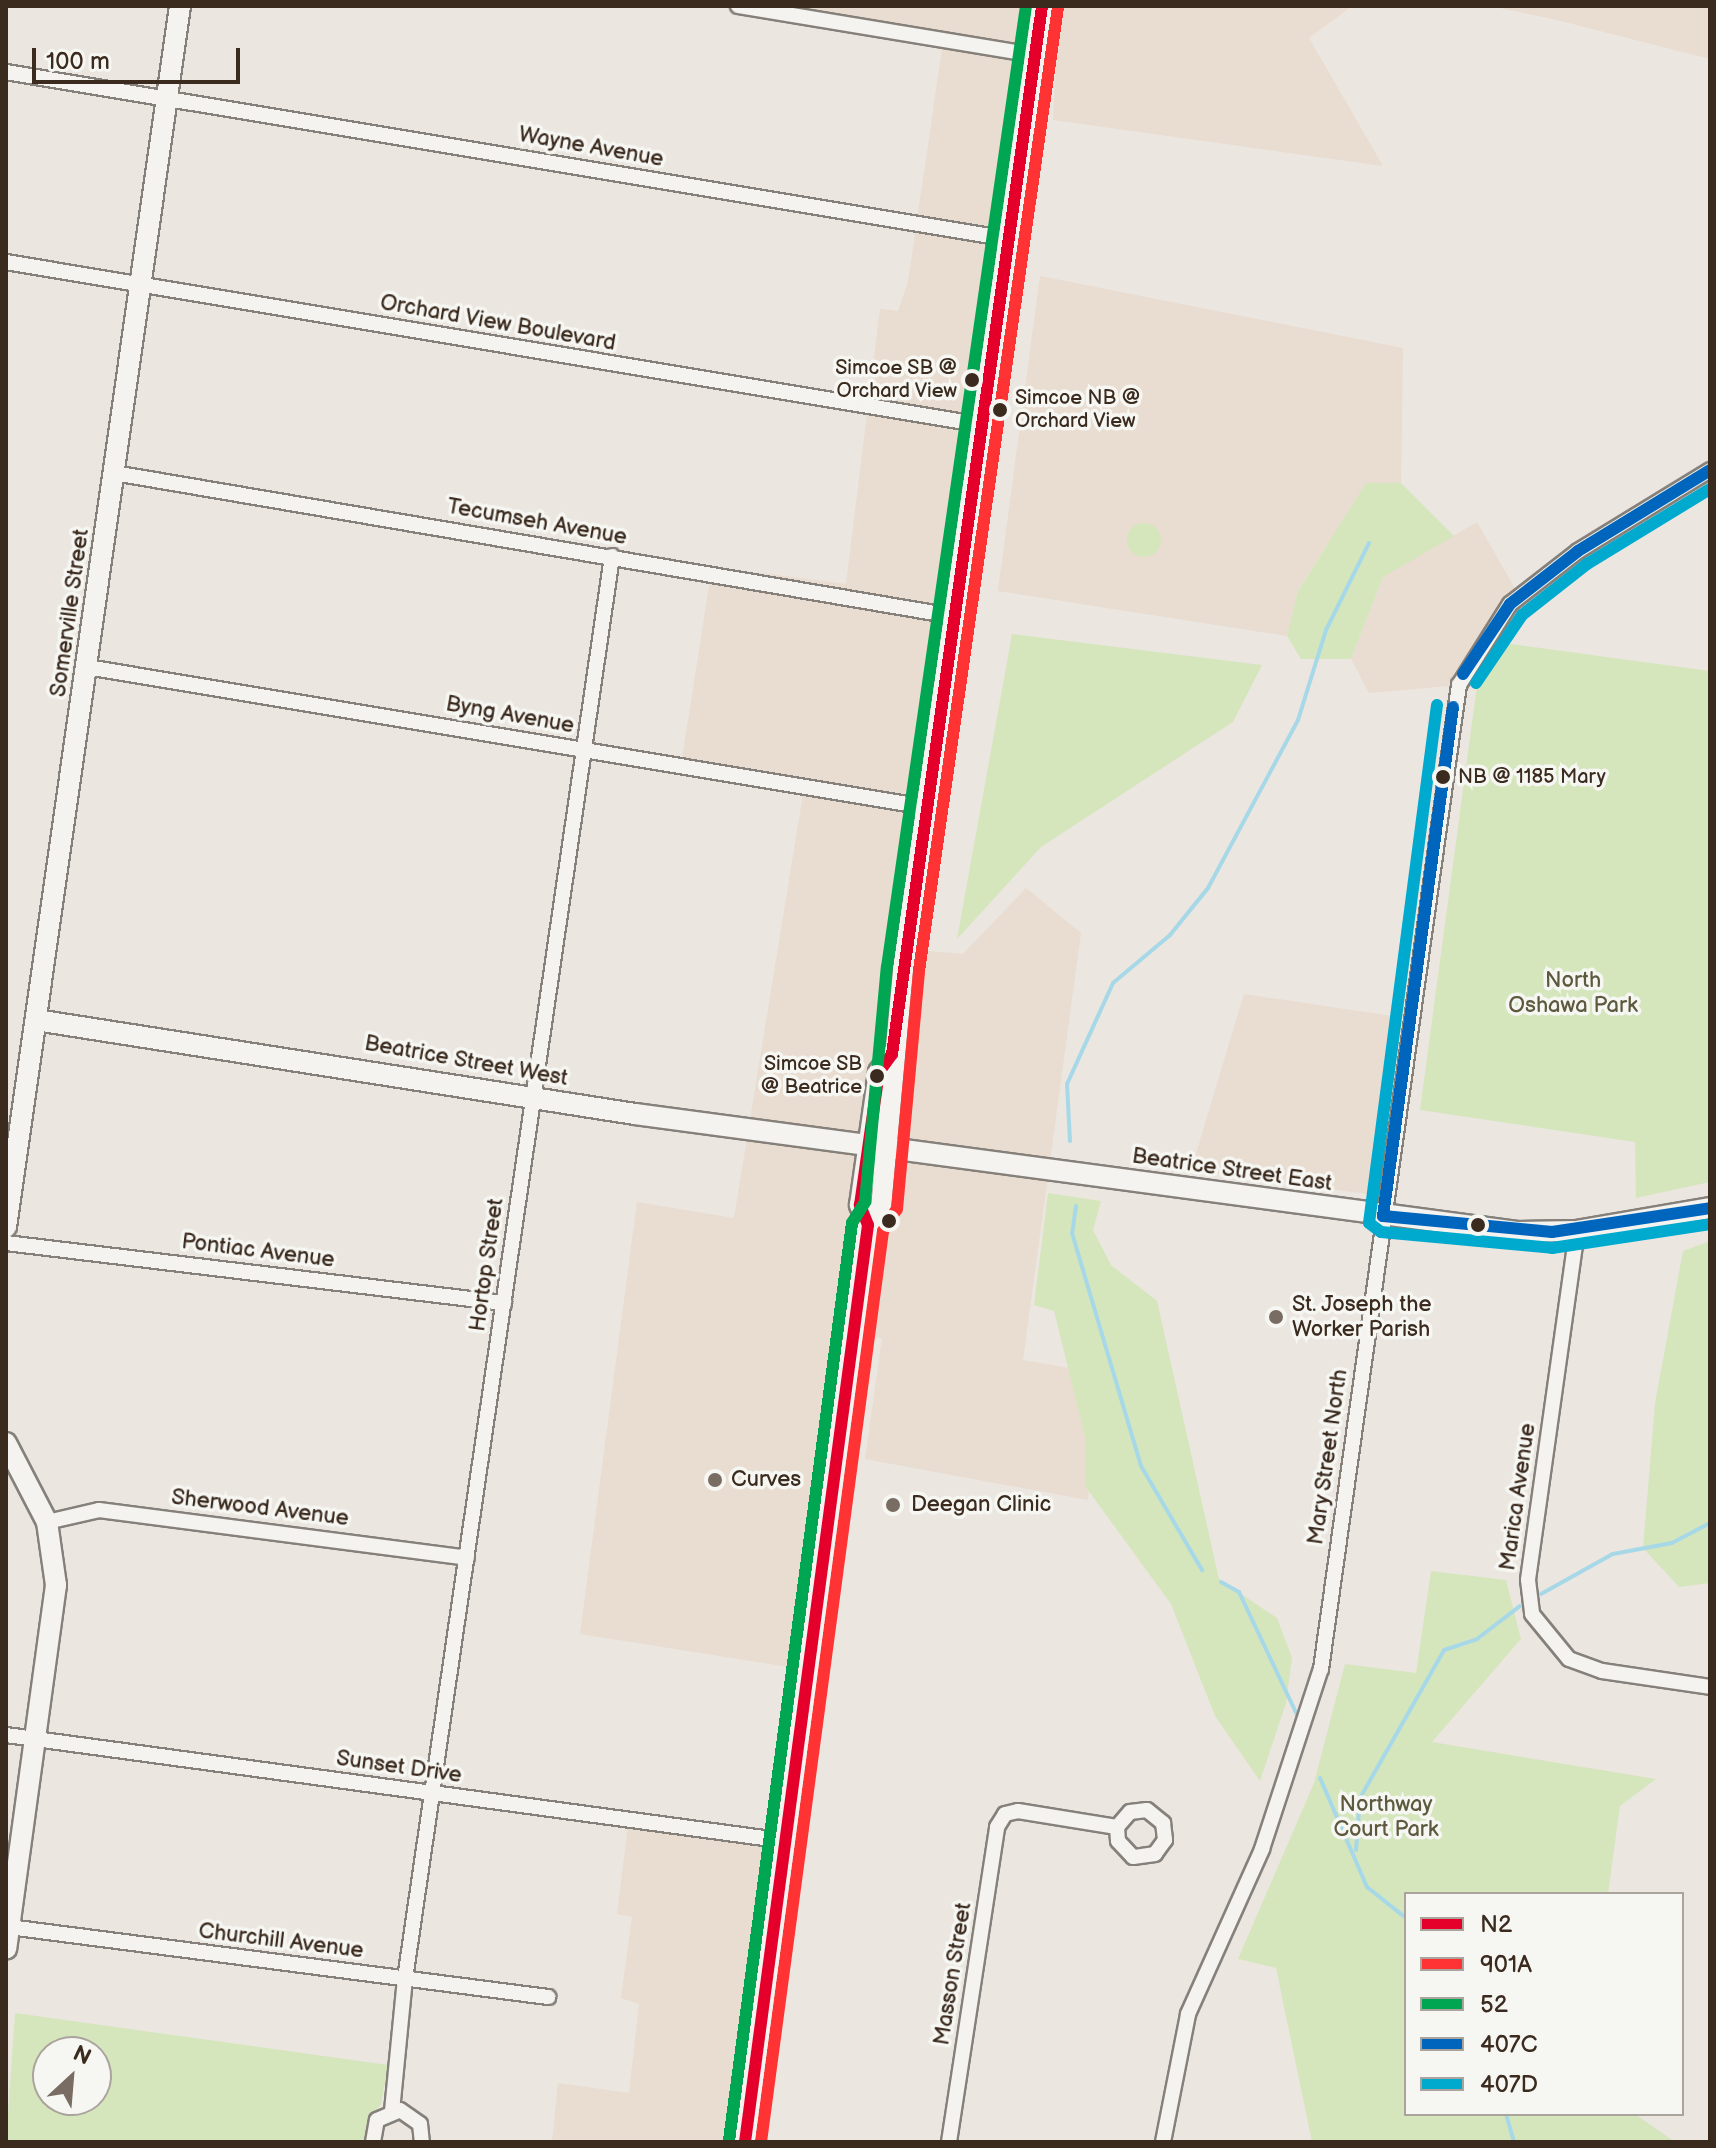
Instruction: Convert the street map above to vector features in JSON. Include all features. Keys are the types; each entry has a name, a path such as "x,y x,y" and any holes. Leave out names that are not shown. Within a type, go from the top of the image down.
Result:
{"street":[{"name":"Somerville Street","path":"6,1227 180,6"},
{"path":"738,6 1034,55"},
{"path":"745,2142 868,1225 860,1205 879,1072 892,1054 952,616 1042,6"},
{"name":"Wayne Avenue","path":"6,72 1008,239"},
{"name":"Orchard View Boulevard","path":"6,262 982,425"},
{"name":"Mary Street North","path":"1163,2142 1188,2014 1262,1849 1321,1669 1453,707 1469,659 1510,604 1578,551 1710,470"},
{"name":"Tecumseh Avenue","path":"114,473 952,616"},
{"name":"Hortop Street","path":"392,2111 405,1979 534,1097 581,750 612,556"},
{"name":"Byng Avenue","path":"87,667 925,807"},
{"name":"Beatrice Street West","path":"36,1020 534,1097 890,1145"},
{"path":"868,1225 881,1208 890,1145 899,1065 892,1054"},
{"name":"Beatrice Street East","path":"890,1145 1383,1216 1517,1232 1577,1231 1710,1208"},
{"name":"Marica Avenue","path":"1577,1231 1528,1580 1532,1614 1569,1659 1710,1687"},
{"name":"Pontiac Avenue","path":"6,1243 504,1303"},
{"path":"6,1443 47,1522 56,1585 6,1949"},
{"name":"Sherwood Avenue","path":"47,1522 99,1510 467,1558"},
{"name":"Sunset Drive","path":"6,1735 786,1841"},
{"name":"Masson Street","path":"949,2142 1005,1814 1117,1827"},
{"name":"Churchill Avenue","path":"9,1927 548,1997"},
{"path":"373,2142 377,2120 392,2111 415,2118 422,2142"}],"shaded area":[{"path":"738,6 1042,6 906,949 963,954 1026,888 1081,933 1023,1360 1098,1373 1088,1500 865,1459 882,1338 853,1333 808,1670 580,1634 637,1202 734,1218 804,788 682,759 712,567 846,584 880,309 898,311 908,282 943,42"},
{"path":"1059,6 1352,6 1309,38 1383,166 1053,120"},
{"path":"1491,6 1710,6 1710,59 1557,20"},
{"path":"1040,276 1403,348 1401,483 1366,484 1298,590 1287,636 998,591"},
{"path":"1477,522 1519,596 1459,685 1369,693 1351,659 1383,577"},
{"path":"1244,994 1392,1016 1367,1194 1191,1170"},
{"path":"628,1826 785,1846 744,2142 552,2142 558,2083 629,2093 639,2004 621,1998 632,1917 617,1914"}],"green space":[{"path":"1366,483 1401,483 1454,536 1383,577 1351,659 1301,659 1287,636 1298,591"},
{"path":"1144,523 1156,528 1161,540 1156,552 1144,557 1132,552 1127,540 1132,528"},
{"path":"1012,634 1262,665 1233,722 1041,847 957,939"},
{"name":"North Oshawa Park","path":"1496,642 1710,671 1710,1182 1636,1198 1635,1142 1420,1110 1478,678"},
{"path":"1048,1193 1101,1201 1093,1230 1111,1265 1157,1301 1219,1579 1277,1618 1292,1658 1286,1703 1260,1781 1215,1716 1171,1604 1085,1486 1085,1437 1054,1311 1034,1305"},
{"path":"1710,1241 1710,1583 1679,1587 1643,1548 1655,1403 1683,1251"},
{"name":"Northway Court Park","path":"1431,1571 1506,1580 1521,1639 1432,1742 1656,1779 1620,1806 1608,1892 1404,1892 1404,2116 1638,2116 1675,2142 1312,2142 1276,1968 1238,1959 1314,1783 1345,1664 1416,1673"},
{"path":"15,2013 388,2065 381,2104 367,2125 367,2142 6,2142"}],"waterway":[{"path":"1070,1141 1067,1084 1113,983 1170,935 1208,888 1298,720 1326,630 1369,543"},
{"path":"1076,1206 1072,1233 1141,1466 1202,1570"},
{"path":"1541,1594 1613,1554 1672,1543 1710,1523"},
{"path":"1221,1582 1239,1592 1298,1717"},
{"path":"1356,1850 1360,1798 1444,1650 1477,1639 1520,1606"},
{"path":"1320,1778 1367,1887 1404,1916"},
{"path":"1507,2116 1514,2142"}],"transit line":[{"name":"52","path":"729,2140 852,1223 865,1202 887,967 1026,6"},
{"name":"N2","path":"745,2142 868,1225 860,1205 879,1072 892,1054 1042,6"},
{"name":"901A","path":"761,2142 883,1231 897,1209 919,971 1058,8"},
{"name":"407C","path":"1463,674 1510,604 1578,551 1710,470"},
{"name":"407D","path":"1476,683 1522,615 1587,564 1710,489"},
{"name":"407D","path":"1437,705 1369,1223 1381,1232 1552,1248 1710,1224"},
{"name":"407C","path":"1453,707 1383,1216 1552,1232 1710,1208"}],"place":[{"name":"Simcoe SB @ Orchard View","path":"972,380"},
{"name":"Simcoe NB @ Orchard View","path":"1000,410"},
{"name":"NB @ 1185 Mary","path":"1443,777"},
{"name":"Simcoe SB @ Beatrice","path":"877,1076"},
{"name":"St. Joseph the Worker Parish","path":"1276,1317"},
{"name":"Curves","path":"715,1480"},
{"name":"Deegan Clinic","path":"893,1505"}]}
